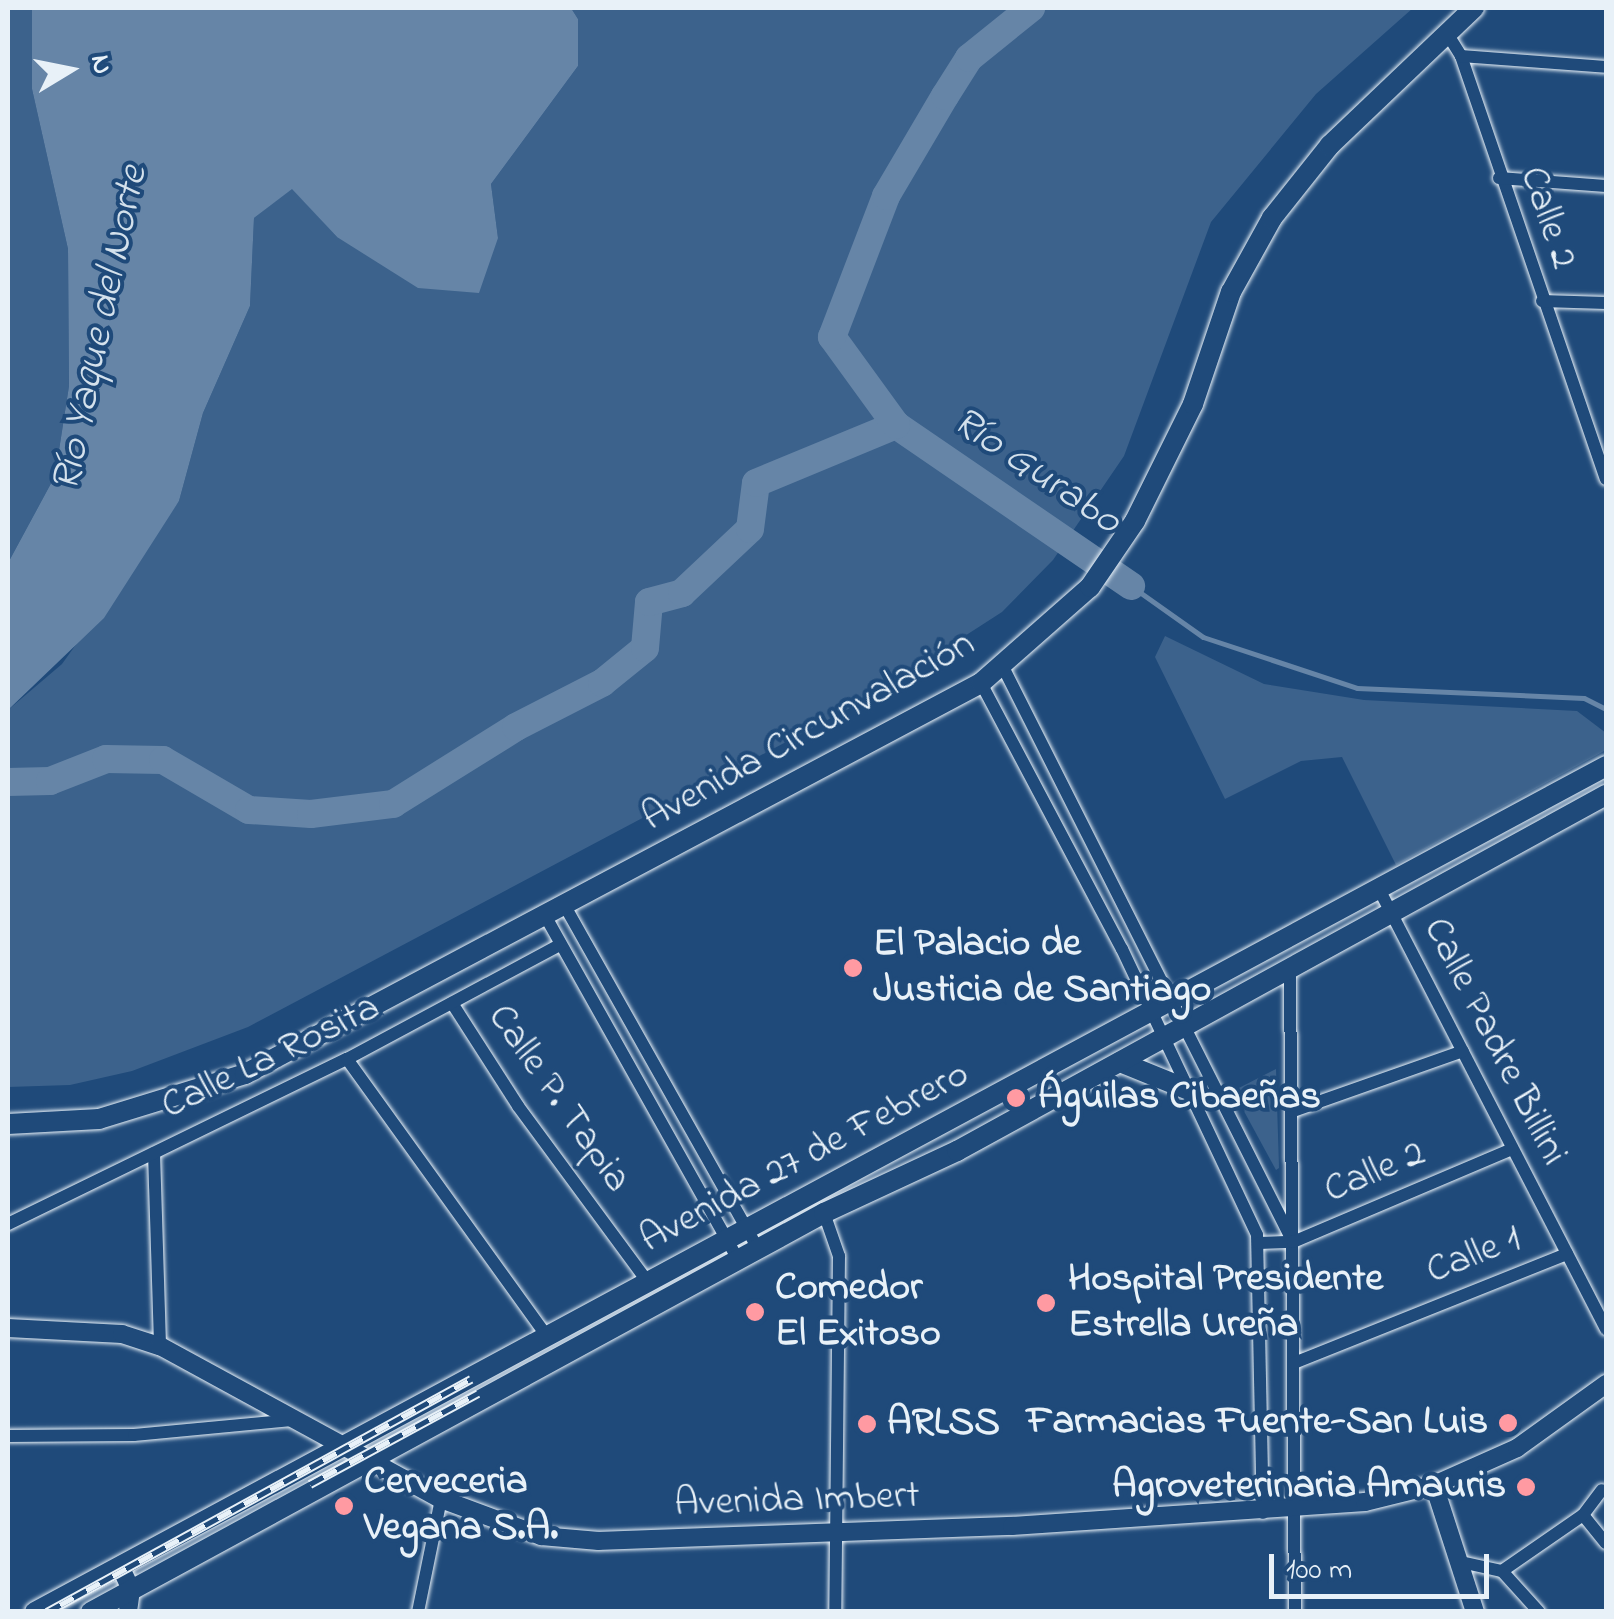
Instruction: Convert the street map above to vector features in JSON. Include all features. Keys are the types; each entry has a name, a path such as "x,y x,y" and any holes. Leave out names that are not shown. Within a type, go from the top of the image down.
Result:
{"main road":[{"name":"Avenida Circunvalación","path":"8,1124 99,1119 246,1074 566,908 981,683 1090,587 1135,520 1194,404 1231,292 1272,218 1330,145 1474,8"},
{"name":"Avenida 27 de Febrero","path":"36,1612 343,1442 1153,1013 1602,768"},
{"name":"Avenida 27 de Febrero","path":"91,1612 130,1601 370,1459 824,1213 1120,1062 1606,795"},
{"path":"1120,1062 1191,1091"},
{"name":"Avenida Imbert","path":"8,1328 122,1334 160,1346 304,1420 441,1499 541,1536 572,1539 838,1534 1263,1513 1365,1502 1434,1485 1517,1448 1606,1384"},
{"path":"1434,1485 1461,1562 1472,1610"},
{"path":"120,1566 130,1601"}],"street":[{"name":"Calle 2","path":"1448,35 1462,56 1499,178 1606,480"},
{"path":"1462,56 1606,66"},
{"path":"1499,178 1606,186"},
{"path":"1542,301 1606,303"},
{"path":"1002,665 1188,1023 1294,1242"},
{"path":"981,683 1165,1036 1260,1243 1263,1513"},
{"name":"Calle Padre Billini","path":"1380,891 1606,1329"},
{"path":"566,908 733,1234 738,1260"},
{"path":"547,918 733,1234 758,1249"},
{"name":"Calle La Rosita","path":"8,1224 347,1059 560,945"},
{"path":"1290,966 1295,1612"},
{"name":"Calle P. Tapia","path":"452,1003 518,1106 646,1280"},
{"path":"1293,1111 1464,1051"},
{"path":"347,1059 545,1334"},
{"name":"Calle 2","path":"1260,1243 1294,1242 1512,1149"},
{"path":"154,1152 160,1346"},
{"path":"824,1213 838,1256 835,1612"},
{"name":"Calle 1","path":"1294,1362 1567,1254"},
{"path":"8,1436 134,1435 304,1420"},
{"path":"1502,1572 1583,1516 1602,1490"},
{"path":"418,1612 441,1499"},
{"path":"1583,1516 1606,1543"},
{"path":"1461,1562 1502,1572 1538,1612"}],"shaded area":[{"path":"8,8 32,8 32,89 68,249 69,386 55,476 8,563"},
{"path":"571,8 1413,8 1316,94 1211,222 1124,456 1053,560 1002,612 867,699 248,1027 132,1071 70,1085 8,1087 8,710 62,664 179,501 203,413 250,306 254,218 292,188 337,237 498,238 491,184 578,66 578,19"},
{"path":"1165,636 1264,684 1364,700 1577,711 1606,733 1606,750 1396,865 1342,757 1301,761 1225,799 1155,657"},
{"path":"1276,1069 1279,1168 1276,1170 1233,1091"}],"water":[{"path":"32,8 571,8 578,19 578,66 491,184 498,238 479,293 418,288 337,237 292,189 254,218 250,306 203,413 179,501 104,618 8,710 8,563 55,476 69,386 68,249 32,89"}],"waterway":[{"name":"Río Yaque del Norte","path":"8,782 50,781 106,759 163,760 249,810 311,814 393,804 516,727 602,683 645,648 649,602 682,593 750,529 756,483 896,425 832,337 886,196 945,96 969,58 1031,8"},
{"name":"Río Gurabo","path":"896,425 1131,586"},
{"path":"1131,586 1203,637 1357,688 1584,698 1606,709"}],"railway":[{"path":"47,1612 471,1379"},
{"path":"310,1484 478,1393"}],"place":[{"name":"El Palacio de Justicia de Santiago","path":"853,968"},
{"name":"Águilas Cibaeñas","path":"1016,1098"},
{"name":"Hospital Presidente Estrella Ureña","path":"1046,1303"},
{"name":"Comedor El Exitoso","path":"755,1312"},
{"name":"Farmacias Fuente-San Luis","path":"1508,1423"},
{"name":"ARLSS","path":"867,1424"},
{"name":"Agroveterinaria Amauris","path":"1526,1487"},
{"name":"Cerveceria Vegana S.A.","path":"344,1506"}]}
